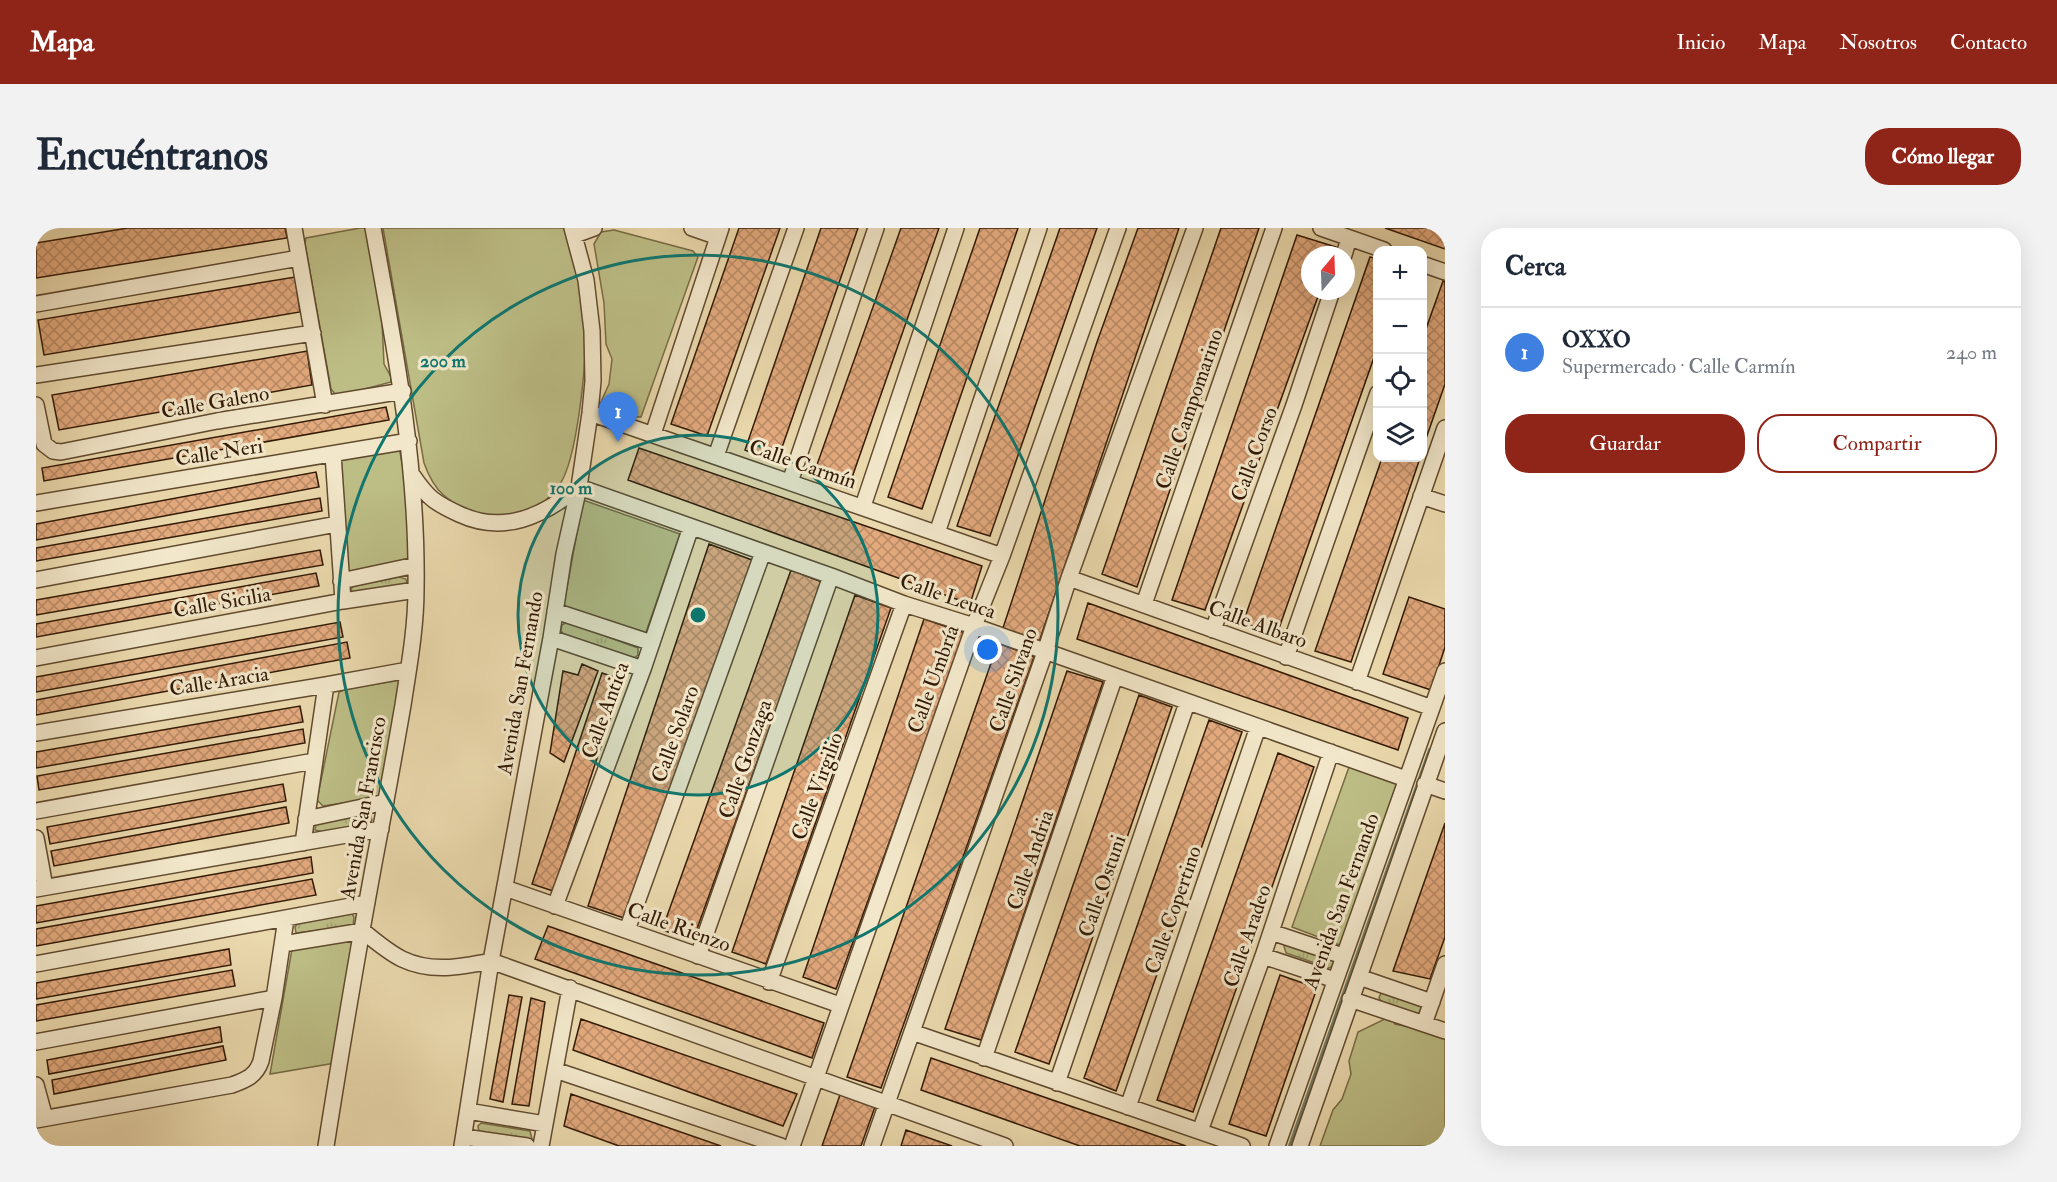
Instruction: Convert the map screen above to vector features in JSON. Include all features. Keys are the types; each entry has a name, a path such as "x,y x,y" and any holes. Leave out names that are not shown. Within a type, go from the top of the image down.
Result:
{"street":[{"path":"296,228 299,258 325,405"},
{"path":"373,228 403,391 413,476 427,496 466,518 486,524 508,523 539,513 561,501 579,487"},
{"path":"573,232 594,228"},
{"path":"653,434 719,233 692,228"},
{"path":"716,456 796,228"},
{"path":"790,482 876,228"},
{"path":"862,507 956,228"},
{"path":"937,533 1039,228"},
{"name":"Calle Umbría","path":"792,1146 974,626 1002,556 1118,228"},
{"name":"Calle Silvano","path":"872,1146 1069,578 1195,228"},
{"name":"Calle Campomarino","path":"1143,604 1274,228"},
{"path":"1321,228 1373,246"},
{"name":"Avenida San Fernando","path":"463,1141 491,961 551,638 564,554 579,487 590,413 593,381 592,330 586,280 573,232"},
{"path":"1347,246 1349,238"},
{"path":"36,303 299,258"},
{"path":"1427,266 1445,272"},
{"name":"Calle Corso","path":"1213,630 1294,405 1329,300"},
{"path":"36,375 313,333"},
{"name":"Calle Galeno","path":"36,405 41,437 48,448 61,452 217,421 403,391"},
{"path":"1286,657 1373,405"},
{"name":"Calle Carmín","path":"590,413 1002,556"},
{"path":"1358,682 1421,496 1438,470 1445,428"},
{"name":"Calle Neri","path":"36,503 409,441"},
{"path":"333,454 343,601"},
{"name":"Avenida San Francisco","path":"322,1145 363,931 408,670 416,590 413,476"},
{"name":"Calle Leuca","path":"579,487 904,604 974,626 1406,779"},
{"path":"1421,496 1445,504"},
{"path":"36,580 337,524"},
{"name":"Calle Antica","path":"555,906 643,669 692,527"},
{"name":"Calle Solaro","path":"627,930 762,552"},
{"path":"341,581 416,565"},
{"name":"Calle Gonzaga","path":"698,956 831,576"},
{"name":"Calle Albaro","path":"1069,578 1432,708"},
{"name":"Calle Sicilia","path":"36,658 343,601 416,590"},
{"name":"Calle Virgilio","path":"769,982 904,604"},
{"path":"555,611 652,643"},
{"path":"551,638 643,669"},
{"name":"Calle Aracia","path":"36,733 408,670"},
{"name":"Avenida San Fernando","path":"1277,1146 1445,671"},
{"name":"Calle Andria","path":"984,1058 1115,676"},
{"path":"303,843 326,685"},
{"name":"Calle Ostuni","path":"1057,1083 1187,702"},
{"name":"Calle Copertino","path":"1128,1107 1258,727"},
{"name":"Avenida San Fernando","path":"1299,1146 1445,730"},
{"path":"1420,742 1438,748"},
{"name":"Calle Aradeo","path":"1200,1131 1263,956 1331,752"},
{"path":"36,811 314,761"},
{"path":"1425,784 1445,791"},
{"path":"306,819 386,802"},
{"path":"36,838 40,888 381,829"},
{"name":"Calle Rienzo","path":"505,888 840,1005"},
{"path":"36,964 367,903"},
{"path":"36,1085 40,1119 232,1085 248,1079 258,1070 274,998 286,919"},
{"path":"283,944 363,931 394,954 418,964 436,968 454,968 491,961 1005,1146"},
{"path":"1271,932 1343,956"},
{"path":"1263,956 1335,980"},
{"path":"1424,1024 1445,964"},
{"path":"1359,977 1432,1002"},
{"path":"541,1146 570,988"},
{"path":"36,1042 274,998"},
{"path":"1350,999 1445,1031"},
{"path":"912,1032 1242,1146"},
{"path":"555,1070 781,1146"},
{"path":"468,1111 545,1124"},
{"path":"463,1141 527,1146"}],"green space":[{"path":"365,228 372,248 382,321 384,364 391,377 391,382 346,394 335,394 331,389 305,244 306,238"},
{"path":"383,228 565,228 576,268 583,308 585,350 582,390 576,434 566,472 553,493 536,507 508,517 483,517 443,495 428,474 424,463"},
{"path":"614,230 693,251 698,257 641,417 632,417 600,404 609,384 612,359 606,344 604,303 594,244 601,232"},
{"path":"399,447 404,474 410,556 407,562 349,572 345,562 338,460"},
{"path":"583,500 680,534 645,635 563,609"},
{"path":"399,577 406,579 407,583 403,588 353,595 350,591 353,586"},
{"path":"567,622 638,648 638,655 634,658 627,658 565,637 561,630 562,625"},
{"path":"401,680 381,795 378,798 323,806 317,800 339,692"},
{"path":"1349,767 1399,785 1345,947 1292,927"},
{"path":"370,813 372,820 370,824 323,832 315,830 316,824"},
{"path":"352,914 353,926 296,933 297,924"},
{"path":"354,940 335,1063 270,1074 292,949"},
{"path":"1289,943 1334,959 1335,964 1329,968 1286,953 1284,946"},
{"path":"1385,991 1428,1006 1422,1017 1382,1003 1379,998"},
{"path":"1388,1012 1395,1024 1445,1034 1445,1146 1320,1146 1333,1110 1342,1099 1351,1074 1349,1061 1358,1032 1383,1020"},
{"path":"481,1123 530,1131 532,1139 527,1142 479,1132 478,1126"}],"building":[{"path":"128,228 285,228 287,238 36,278 36,243"},
{"path":"739,228 780,228 707,436 671,424"},
{"path":"821,228 858,228 777,462 745,450"},
{"path":"901,228 939,228 848,489 813,476"},
{"path":"980,228 1018,228 922,509 888,497"},
{"path":"1060,228 1097,228 990,536 957,526"},
{"path":"1138,228 1179,228 1039,642 1002,631 1097,342"},
{"path":"1221,228 1259,228 1137,587 1102,574"},
{"path":"1385,228 1445,228 1445,249"},
{"path":"1297,235 1333,246 1301,246 1301,300 1317,300 1205,610 1172,600"},
{"path":"1370,257 1373,258 1373,360 1277,634 1243,623"},
{"path":"295,277 300,312 44,355 38,320"},
{"path":"1443,281 1445,282 1445,384 1427,436 1427,354 1427,326"},
{"path":"307,351 312,385 59,430 52,395"},
{"path":"386,407 389,420 44,481 42,468"},
{"path":"639,448 982,566 970,604 628,480"},
{"path":"1381,462 1419,462 1351,662 1315,651"},
{"path":"316,472 319,487 36,540 36,524"},
{"path":"320,498 322,511 36,561 36,548"},
{"path":"709,544 752,560 627,919 588,906"},
{"path":"320,550 323,565 36,615 36,600"},
{"path":"791,570 822,582 693,940 662,930"},
{"path":"316,573 319,586 36,637 36,624"},
{"path":"855,595 891,608 766,964 732,952"},
{"path":"1409,597 1445,609 1445,647 1431,690 1383,674"},
{"path":"1088,603 1408,718 1398,750 1077,639"},
{"path":"924,619 965,633 836,989 803,977"},
{"path":"340,622 343,637 36,692 36,677"},
{"path":"347,642 350,658 36,715 36,700"},
{"path":"998,643 1034,657 881,1088 847,1077"},
{"path":"582,664 598,671 564,762 550,753 563,671 578,675"},
{"path":"1067,671 1103,682 981,1040 945,1029"},
{"path":"602,673 623,680 553,891 532,884"},
{"path":"1139,695 1172,707 1049,1064 1015,1052"},
{"path":"300,706 303,722 36,768 36,752"},
{"path":"1209,720 1242,732 1116,1091 1084,1078"},
{"path":"303,729 305,743 39,790 37,776"},
{"path":"1278,753 1314,767 1193,1112 1157,1100"},
{"path":"283,784 286,801 50,844 47,827"},
{"path":"286,807 289,823 54,866 51,851"},
{"path":"1445,823 1445,937 1430,979 1393,971"},
{"path":"311,857 313,873 36,923 36,906"},
{"path":"312,879 316,895 36,946 36,929"},
{"path":"548,926 824,1023 812,1058 535,959"},
{"path":"229,949 231,965 36,999 36,983"},
{"path":"232,970 235,986 36,1021 36,1005"},
{"path":"1280,975 1317,988 1266,1136 1229,1124"},
{"path":"509,995 522,997 503,1102 490,1099"},
{"path":"531,998 545,1002 529,1106 512,1104"},
{"path":"581,1019 797,1094 783,1126 573,1050"},
{"path":"220,1027 222,1042 49,1074 47,1060"},
{"path":"223,1046 226,1060 54,1094 52,1080"},
{"path":"931,1058 1186,1146 1080,1146 921,1090"},
{"path":"841,1092 876,1104 861,1146 822,1146"},
{"path":"571,1094 721,1146 619,1146 564,1126"},
{"path":"906,1130 952,1146 901,1146"}],"waterway":[{"path":"1290,1146 1430,750"}],"place":[{"name":"OXXO","path":"618,442"}]}
